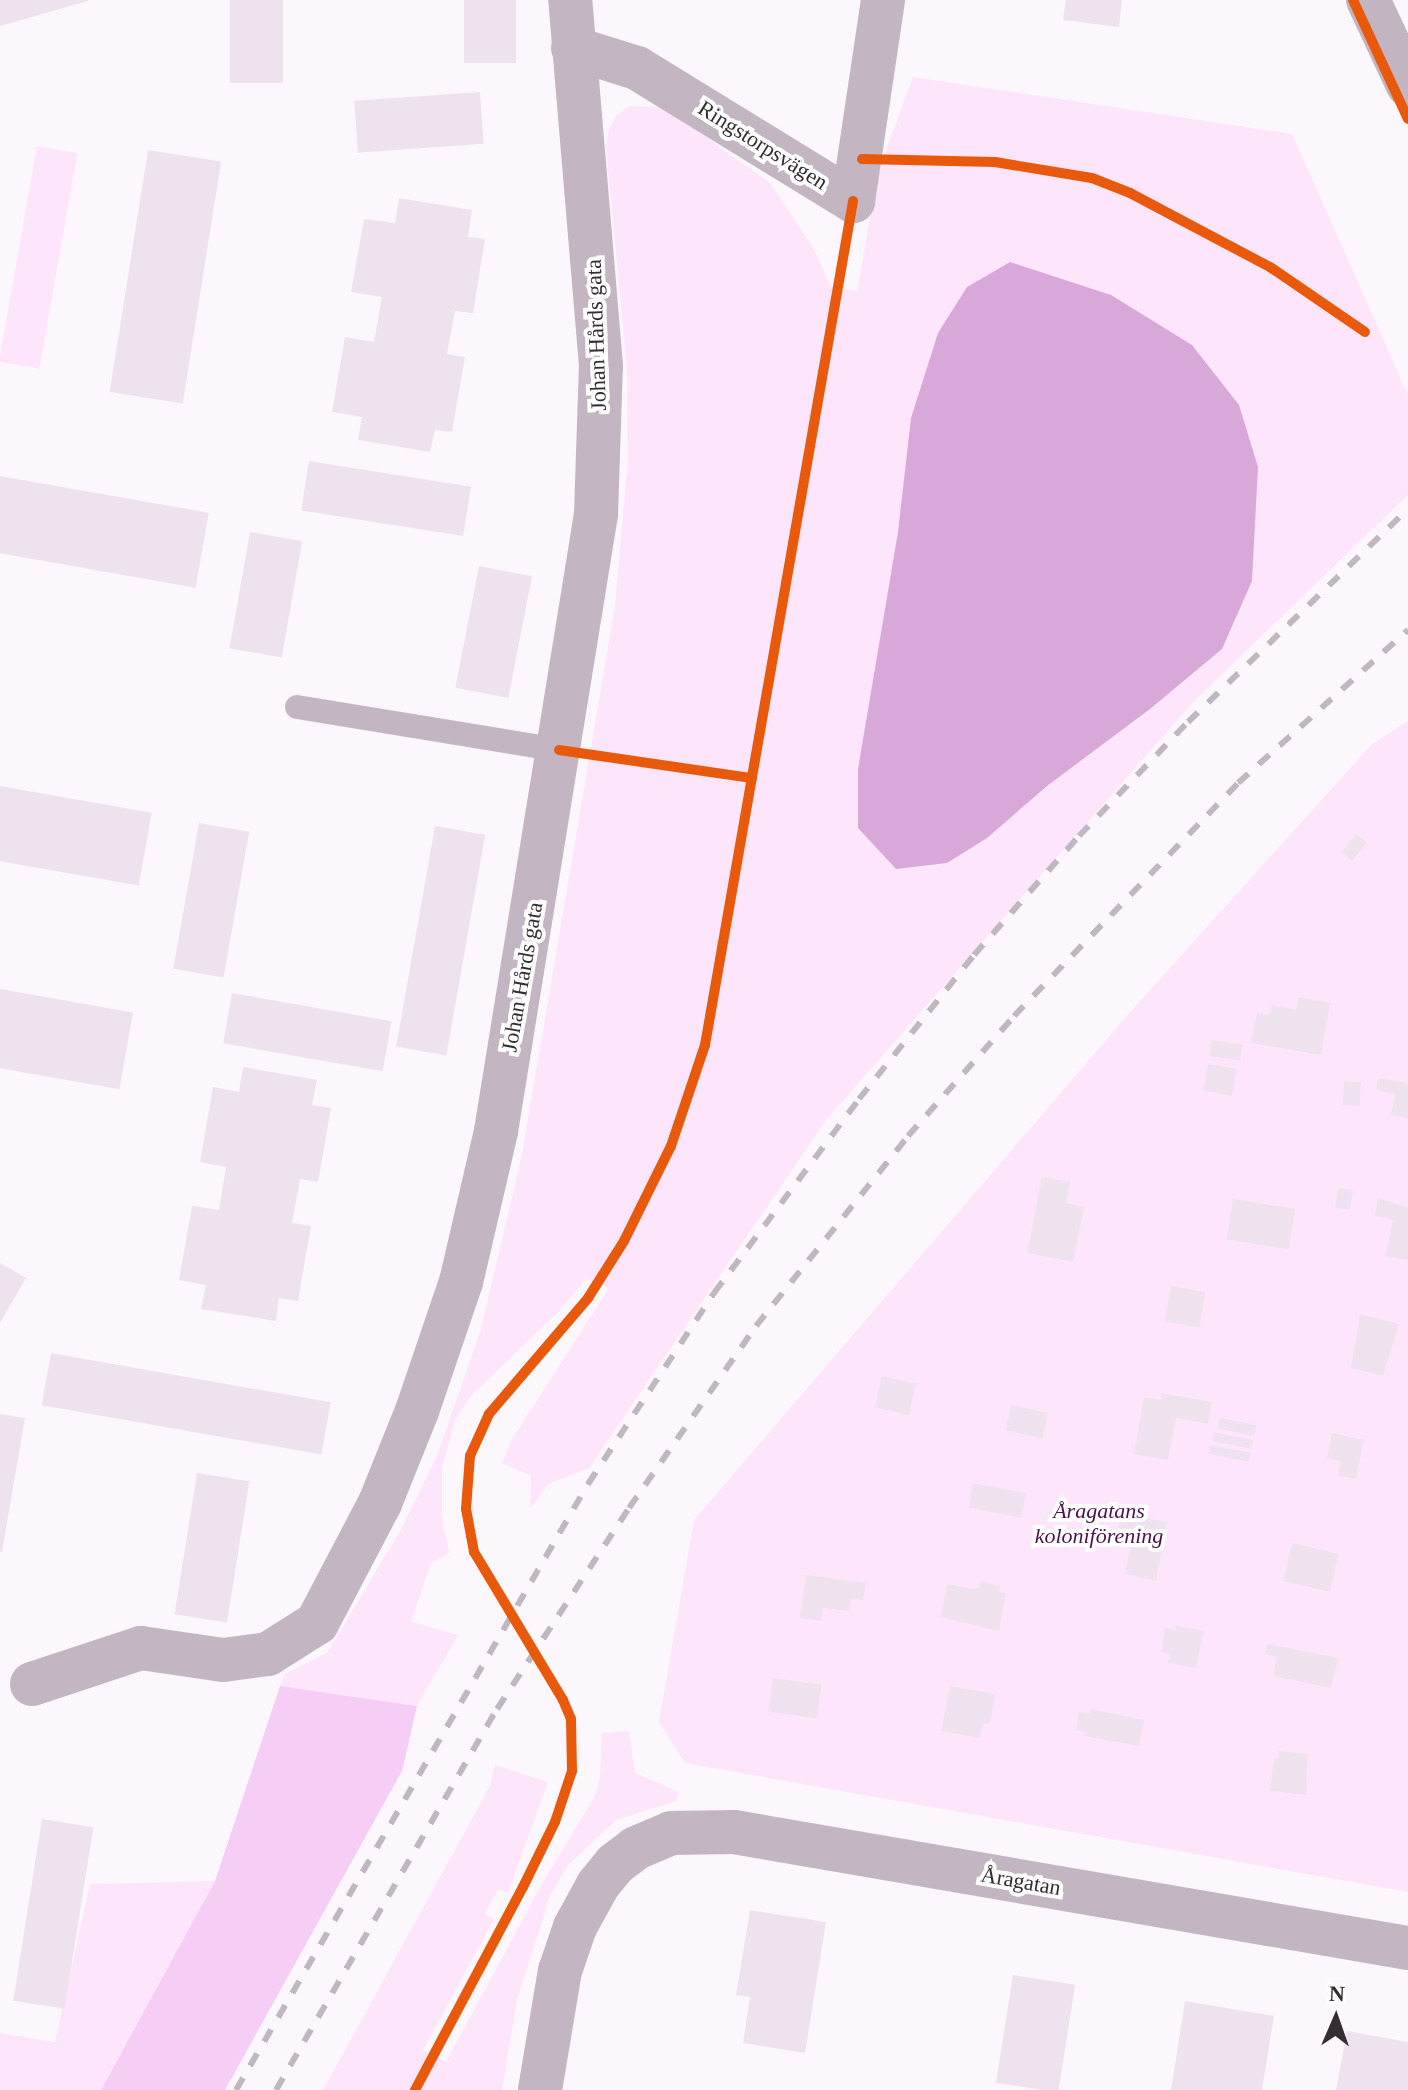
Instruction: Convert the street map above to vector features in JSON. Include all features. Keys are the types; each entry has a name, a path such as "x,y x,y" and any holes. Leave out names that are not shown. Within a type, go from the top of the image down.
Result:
{"street":[{"name":"Johan Hårds gata","path":"32,1684 141,1648 223,1660 268,1654 317,1623 350,1565 417,1411 461,1282 496,1131 596,514 601,366 570,0"},
{"name":"Ringstorpsvägen","path":"573,48 637,68 853,201 883,0"},
{"path":"1368,0 1408,85"},
{"name":"Åragatan","path":"540,2090 560,1971 575,1927 598,1885 636,1848 671,1833 734,1832 1408,1948"}],"lane":[{"path":"297,707 559,750"}],"green space":[{"path":"913,77 1292,134 1408,395 1408,495 1195,700 826,1120 589,1468 548,1484 530,1509 531,1476 502,1463 511,1441 609,1288 586,1279 559,1311 472,1395 455,1420 442,1468 442,1517 449,1553 431,1563 411,1622 458,1635 417,1706 280,1686 285,1674 327,1653 399,1533 437,1456 481,1329 522,1154 615,606 628,459 627,369 606,147 609,129 616,116 629,106 664,107 770,183 813,247 831,287 857,291 878,172"},
{"path":"37,146 77,153 39,369 0,362"},
{"name":"Åragatans koloniförening","path":"1408,721 1408,1892 685,1763 659,1722 694,1520 1132,1010 1372,744"},
{"path":"629,1731 635,1773 679,1792 676,1801 616,1820 568,1865 550,1896 517,2000 502,2090 323,2090 490,1786 495,1765 548,1782 508,1893 498,1889 485,1914 494,1919 423,2050 446,2062 542,1884 595,1796 600,1776 602,1733"},
{"path":"215,1881 101,2090 0,2090 0,2033 55,2042 90,1884"}],"shaded area":[{"path":"1010,262 1111,295 1192,345 1239,405 1258,467 1252,581 1222,649 1150,709 1047,786 987,838 947,863 896,869 858,828 858,769 898,532 911,418 938,333 967,287"},
{"path":"280,1686 417,1706 402,1771 225,2090 101,2090 215,1881"}],"building":[{"path":"0,0 88,0 88,1 0,26"},
{"path":"230,0 283,0 283,83 230,83"},
{"path":"464,0 516,0 516,63 464,63"},
{"path":"1066,0 1122,0 1119,27 1063,20"},
{"path":"480,92 484,144 358,153 354,101"},
{"path":"148,150 221,162 183,404 110,392"},
{"path":"399,198 472,210 468,237 485,239 473,313 455,311 447,354 465,357 452,432 435,430 430,452 358,440 362,417 332,412 345,337 374,342 382,297 351,292 364,219 395,223"},
{"path":"309,461 471,487 463,536 301,510"},
{"path":"0,476 209,513 196,588 0,553"},
{"path":"250,532 302,541 282,657 230,648"},
{"path":"479,566 532,576 508,698 455,688"},
{"path":"0,786 152,813 139,886 0,861"},
{"path":"199,823 249,832 224,978 173,969"},
{"path":"435,826 485,835 446,1055 396,1047"},
{"path":"1356,834 1367,843 1352,861 1342,852"},
{"path":"0,989 133,1012 119,1089 0,1068"},
{"path":"232,993 392,1021 383,1071 223,1043"},
{"path":"1299,997 1330,1003 1321,1055 1251,1043 1257,1013 1270,1015 1272,1005 1296,1010"},
{"path":"1212,1040 1243,1045 1240,1061 1209,1056"},
{"path":"1208,1064 1237,1069 1232,1096 1203,1091"},
{"path":"243,1067 317,1080 312,1105 331,1108 318,1182 300,1179 292,1223 311,1226 298,1301 279,1298 276,1321 201,1309 206,1285 179,1280 192,1206 219,1210 226,1167 200,1162 213,1087 239,1092"},
{"path":"1378,1078 1408,1083 1408,1118 1391,1115 1395,1094 1376,1090"},
{"path":"1344,1081 1361,1082 1360,1106 1343,1105"},
{"path":"1042,1177 1070,1182 1066,1203 1084,1207 1073,1262 1027,1253"},
{"path":"1338,1188 1353,1190 1350,1210 1335,1208"},
{"path":"1378,1198 1408,1208 1408,1260 1385,1256 1393,1220 1375,1216"},
{"path":"1233,1199 1295,1209 1289,1249 1227,1239"},
{"path":"0,1263 26,1278 0,1323"},
{"path":"1171,1286 1205,1292 1199,1328 1165,1321"},
{"path":"1360,1314 1399,1324 1383,1376 1351,1368"},
{"path":"51,1353 331,1402 321,1455 42,1405"},
{"path":"882,1376 916,1384 909,1415 875,1407"},
{"path":"1161,1393 1212,1402 1208,1424 1176,1418 1168,1460 1134,1454 1144,1397 1161,1400"},
{"path":"1011,1405 1048,1413 1043,1438 1006,1430"},
{"path":"0,1414 25,1418 2,1552 0,1552"},
{"path":"1220,1418 1256,1425 1254,1436 1218,1429"},
{"path":"1214,1432 1253,1440 1251,1449 1212,1441"},
{"path":"1332,1433 1364,1440 1356,1479 1338,1476 1341,1461 1327,1459"},
{"path":"1210,1445 1250,1453 1249,1462 1208,1454"},
{"path":"197,1473 249,1481 227,1623 175,1614"},
{"path":"973,1483 1026,1493 1021,1518 968,1508"},
{"path":"1121,1514 1167,1522 1156,1581 1125,1574 1130,1548 1115,1545"},
{"path":"1292,1543 1339,1554 1330,1592 1283,1581"},
{"path":"806,1575 866,1583 863,1600 851,1599 849,1611 823,1608 821,1621 800,1618"},
{"path":"980,1581 1000,1586 999,1592 1006,1593 999,1631 941,1617 947,1584 972,1589 979,1588"},
{"path":"1176,1626 1204,1631 1196,1668 1168,1663 1170,1654 1161,1652 1165,1627 1175,1630"},
{"path":"1267,1644 1338,1658 1331,1688 1273,1676 1277,1657 1265,1654"},
{"path":"773,1678 822,1685 817,1718 768,1712"},
{"path":"950,1686 995,1694 990,1724 983,1723 980,1738 941,1731"},
{"path":"1090,1709 1144,1720 1139,1746 1084,1736 1085,1732 1076,1730 1079,1712 1089,1713"},
{"path":"1279,1751 1308,1754 1306,1795 1270,1791 1274,1758 1278,1758"},
{"path":"42,1819 93,1827 65,2009 13,2001"},
{"path":"750,1910 826,1922 805,2053 743,2043 750,1997 736,1995"},
{"path":"1013,1975 1075,1985 1059,2090 996,2083"},
{"path":"1185,2001 1274,2016 1262,2090 1171,2090"},
{"path":"1347,2031 1408,2042 1408,2090 1336,2090"}],"railway":[{"path":"236,2090 588,1484 714,1293 859,1099 974,955 1079,836 1188,722 1408,509"},
{"path":"276,2090 497,1709 629,1508 756,1326 908,1136 1014,1016 1238,783 1408,630"}],"cycle path":[{"path":"1353,0 1408,119"},
{"path":"862,159 995,162 1092,178 1130,193 1270,267 1365,332"},
{"path":"415,2090 555,1822 572,1771 571,1719 563,1700 474,1552 466,1509 470,1456 489,1414 588,1298 624,1241 671,1146 705,1045 853,201"},
{"path":"559,750 752,778"}]}
